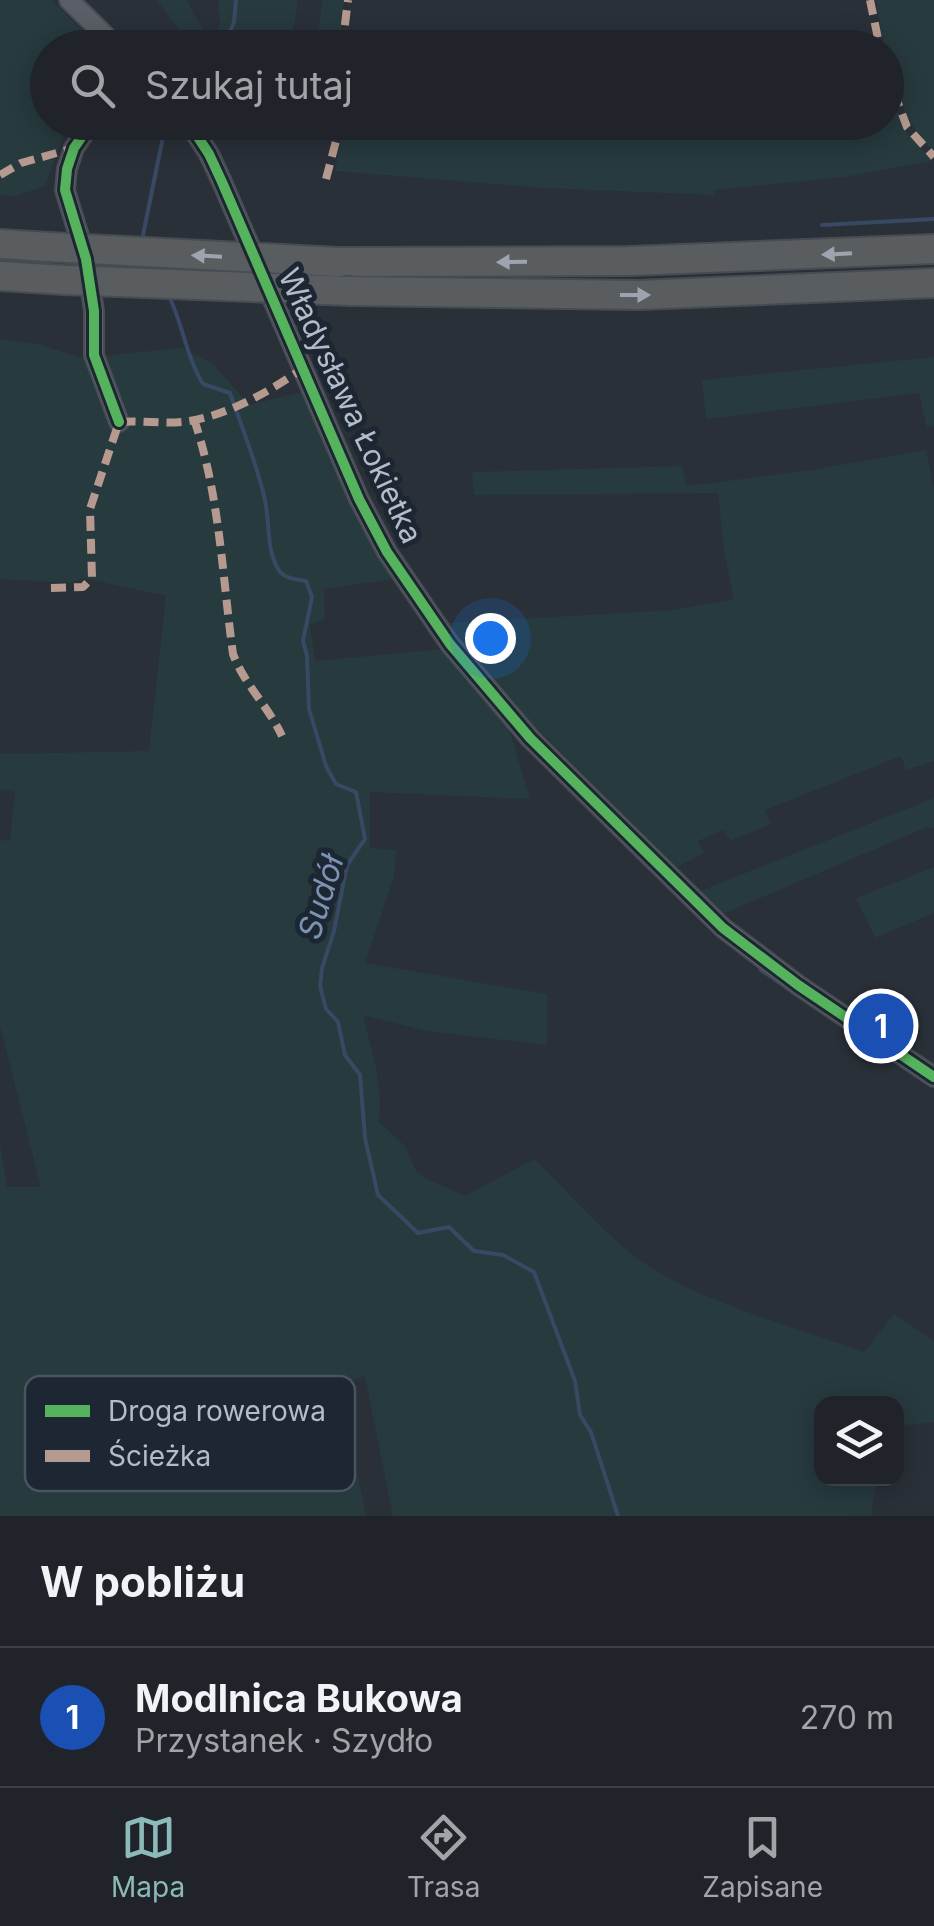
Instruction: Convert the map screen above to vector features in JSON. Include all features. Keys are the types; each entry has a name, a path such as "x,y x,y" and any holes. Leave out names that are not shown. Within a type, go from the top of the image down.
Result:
{"highway":[{"path":"0,244 339,262 630,261 934,249"},
{"path":"0,276 352,291 639,295 934,283"}],"street":[{"path":"69,0 100,30"},
{"path":"80,140 67,169 66,190 86,259 94,311 94,355 119,422"},
{"name":"Władysława Łokietka","path":"200,140 359,498 386,552 433,622 530,738 723,928 934,1077"}],"green space":[{"path":"0,0 52,0 82,30 30,30 30,140 62,140 45,186 16,196 0,195"},
{"path":"157,0 187,0 203,30 179,30"},
{"path":"218,0 298,0 294,30 217,30"},
{"path":"323,0 344,0 341,30 318,30"},
{"path":"876,0 934,0 934,152 904,109 904,30 881,30"},
{"path":"904,129 932,161 844,177 714,190 715,195 544,188 335,171 341,140 904,140"},
{"path":"0,339 38,344 81,358 181,348 213,364 249,405 302,392 365,527 394,579 324,589 325,619 310,624 315,661 443,649 509,728 530,799 370,792 370,848 396,850 394,876 365,963 547,994 547,1045 426,1031 363,1015 378,1081 379,1122 404,1145 416,1171 465,1196 534,1159 641,1261 719,1301 864,1352 894,1314 934,1341 934,1422 904,1425 904,1396 814,1396 814,1486 876,1486 871,1516 393,1516 365,1376 355,1379 355,1376 25,1376 25,1491 355,1491 355,1462 366,1516 0,1516 0,1145 7,1187 41,1187 0,1026 0,840 10,841 15,792 0,789 0,754 149,751 166,596 83,578 71,583 0,579"},
{"path":"934,357 934,426 927,427 919,393 706,419 702,380"},
{"path":"926,450 934,489 934,761 906,770 901,756 765,810 771,824 730,841 724,830 698,841 704,853 677,867 527,718 447,623 674,610 734,599 718,493 474,495 472,472 682,466 687,486"},
{"path":"934,798 934,828 927,827 720,915 700,891"},
{"path":"934,867 934,913 875,938 856,898"}],"waterway":[{"name":"Sudół","path":"231,30 236,0"},
{"name":"Sudół","path":"142,240 162,140"},
{"path":"822,225 934,219"},
{"name":"Sudół","path":"169,296 203,384 230,393 262,487 278,569 287,577 306,581 312,597 303,641 309,709 326,766 336,784 356,792 365,839 347,865 320,986 326,1009 338,1022 345,1055 360,1075 365,1138 378,1195 418,1233 449,1227 474,1251 503,1255 534,1272 575,1381 580,1415 591,1432 618,1516"},
{"path":"761,970 786,987"}],"marked path":[{"path":"344,30 348,0"},
{"path":"870,0 876,30"},
{"path":"904,119 934,157"},
{"path":"326,179 336,140"},
{"path":"0,175 21,163 74,148"},
{"path":"51,588 83,587 92,578 90,509 119,422 198,420 260,395 302,369"},
{"path":"194,419 215,507 233,654 282,736"}],"cycle path":[{"path":"80,140 67,169 65,190 86,259 94,311 94,355 119,422"},
{"path":"200,140 222,182 359,499 387,552 450,644 530,738 723,928 798,985 934,1077"}],"place":[{"name":"Modlnica Bukowa","path":"881,1026"}]}
